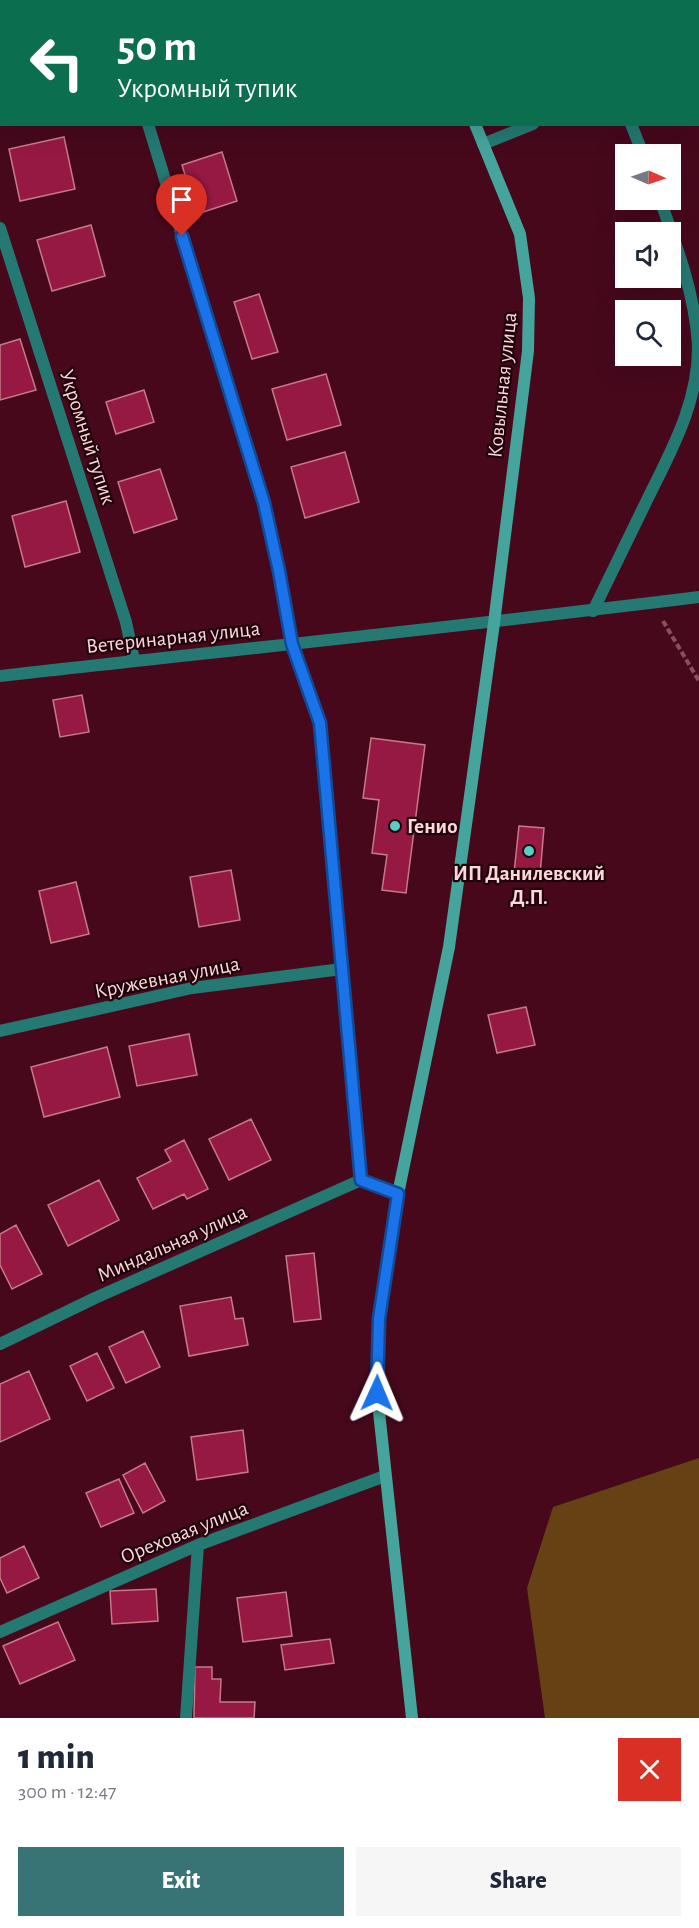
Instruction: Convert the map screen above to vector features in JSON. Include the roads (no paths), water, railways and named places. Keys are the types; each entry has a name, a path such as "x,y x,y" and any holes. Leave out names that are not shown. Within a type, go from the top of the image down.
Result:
{"street":[{"path":"149,126 264,503 292,644 320,723 361,1180 398,1194"},
{"name":"Ковыльная улица","path":"412,1718 377,1393 379,1319 398,1194 449,947 494,623 528,351 529,298 520,234 476,126"},
{"path":"483,144 528,126"},
{"path":"632,126 639,144"},
{"path":"593,610 681,431 692,399 698,347 695,314 674,236 664,210"},
{"name":"Укромный тупик","path":"0,228 126,622 134,660"},
{"name":"Ветеринарная улица","path":"0,676 494,623 699,597"},
{"name":"Кружевная улица","path":"0,1031 192,988 342,969"},
{"name":"Миндальная улица","path":"0,1344 95,1298 361,1180"},
{"name":"Ореховая улица","path":"0,1632 198,1545 385,1476"},
{"path":"186,1718 198,1545"}],"place":[{"name":"Генио","path":"395,826"},
{"name":"ИП Данилевский Д.П.","path":"529,851"}]}
